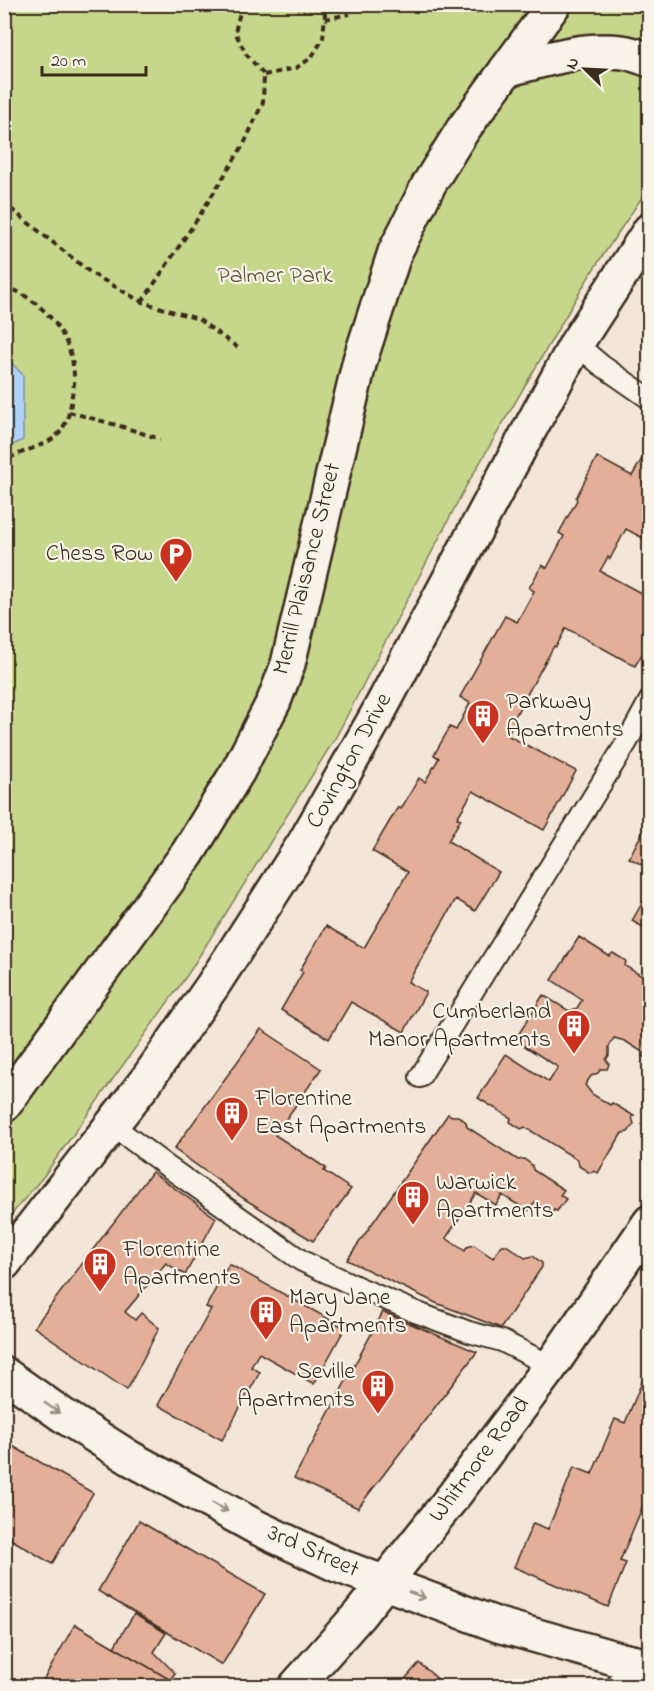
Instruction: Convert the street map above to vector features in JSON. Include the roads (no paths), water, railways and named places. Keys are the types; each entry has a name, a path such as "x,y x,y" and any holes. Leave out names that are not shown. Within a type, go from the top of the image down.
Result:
{"street":[{"name":"Merrill Plaisance Street","path":"4,1105 188,853 238,771 274,701 288,664 360,360 395,252 429,184 456,140 554,4"},
{"path":"506,70 566,54 600,51 624,52 650,60"},
{"name":"Covington Drive","path":"4,1263 147,1081 213,985 305,842 376,717 576,344 650,230"},
{"name":"Whitmore Road","path":"296,1686 354,1622 455,1494 551,1365 650,1222"},
{"name":"3rd Street","path":"4,1374 64,1416 141,1463 256,1527 337,1566 633,1672"}],"lane":[{"path":"576,344 601,365 650,399"},
{"path":"420,1077 627,742 650,700"},
{"path":"112,1125 177,1174 302,1261 418,1313 469,1332 502,1341 551,1365"}],"water":[{"path":"5,356 23,375 23,440 5,449"}],"place":[{"name":"Chess Row","path":"176,583"},
{"name":"Parkway Apartments","path":"483,745"},
{"name":"Cumberland Manor Apartments","path":"574,1055"},
{"name":"Florentine East Apartments","path":"232,1142"},
{"name":"Warwick Apartments","path":"413,1226"},
{"name":"Florentine Apartments","path":"100,1293"},
{"name":"Mary Jane Apartments","path":"266,1341"},
{"name":"Seville Apartments","path":"378,1415"}],"park label":[{"name":"Palmer Park","path":"275,276"}]}
